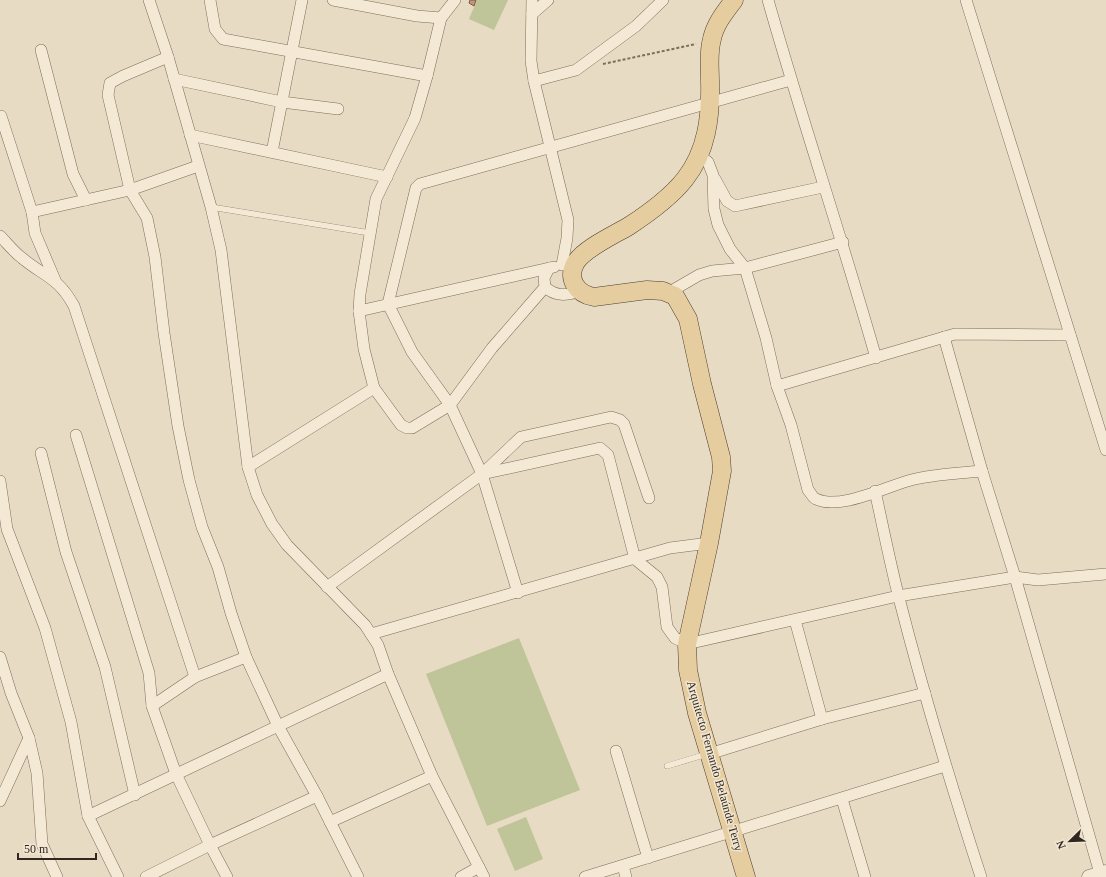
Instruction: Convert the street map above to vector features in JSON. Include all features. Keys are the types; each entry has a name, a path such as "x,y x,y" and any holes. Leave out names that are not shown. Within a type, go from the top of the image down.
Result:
{"main road":[{"path":"668,293 656,290 647,290 594,297 576,288 573,271 569,263 631,225 672,193 685,179 699,154 709,124 711,101 711,40 715,26 734,0"},
{"name":"Arquitecto Fernando Belaúnde Terry","path":"668,293 675,296 688,318 720,457 721,483 687,644 688,670 691,687 709,754 746,877"}],"street":[{"path":"149,0 168,57 211,207 221,250 248,467 257,495 272,524 287,545 365,625 378,645 388,674 432,776 482,872 461,877"},
{"path":"210,0 215,29 223,39 292,53 427,76"},
{"path":"272,152 302,0"},
{"path":"333,0 417,16 441,18"},
{"path":"455,0 441,18 427,76 414,118 376,199 360,294 359,312 364,349 374,388 402,425 407,428 412,428 450,405 492,348 545,287"},
{"path":"359,312 388,304 569,263 568,220 534,81 532,61 532,0"},
{"path":"532,14 548,0"},
{"path":"534,81 576,70 636,26 663,0"},
{"path":"768,0 823,187 843,242 876,358"},
{"path":"966,0 1106,450"},
{"path":"41,50 73,174 86,200"},
{"path":"168,57 110,83 108,95 130,190 147,218 155,257 171,386 189,480 202,527 218,567 230,613 246,657 278,726 318,796 358,877"},
{"path":"174,80 282,102 338,109"},
{"path":"518,592 482,474 450,405 412,352 388,304 416,188 420,184 711,101 791,80"},
{"path":"1,116 32,212 35,232 55,280"},
{"path":"190,135 387,176"},
{"path":"699,154 708,162 727,201 735,206 823,187"},
{"path":"32,212 130,190 198,166"},
{"path":"713,175 714,209 718,225 730,249 745,268 766,338 777,386 791,425 808,490 815,499 829,502 848,500 914,479 949,473 982,471"},
{"path":"0,236 22,258 55,280 68,295 74,306 195,677"},
{"path":"668,293 699,275 712,271 745,268 843,242"},
{"path":"549,268 544,278 545,287 552,293 564,295 576,288"},
{"path":"777,386 955,334 1070,335"},
{"path":"944,337 982,471 1015,577 1099,875"},
{"path":"248,467 374,388"},
{"path":"328,587 482,474 521,437 611,417 620,420 624,424 649,498"},
{"path":"76,435 149,673 152,706 176,774 227,877"},
{"path":"482,474 600,448 608,455 635,559 657,577 662,587 667,627 675,638 687,644 898,596 1015,577 1038,580 1106,574"},
{"path":"41,453 66,552 105,668 135,795"},
{"path":"0,481 7,529 45,628 71,722 88,816 118,877"},
{"path":"875,492 898,596 945,766 981,877"},
{"path":"371,634 670,548 709,543"},
{"path":"795,620 822,719"},
{"path":"0,657 11,693 29,738 37,772 42,844 57,877"},
{"path":"152,706 195,677 246,657"},
{"path":"88,816 388,674"},
{"path":"709,754 822,719 925,693"},
{"path":"0,801 29,738"},
{"path":"616,751 648,858"},
{"path":"585,877 734,833 945,766"},
{"path":"330,822 432,776"},
{"path":"146,877 210,845 318,796"},
{"path":"842,798 864,877"},
{"path":"623,866 626,877"}],"lane":[{"path":"211,207 370,233"},
{"path":"667,766 709,754"}],"path":[{"path":"599,65 711,40"}],"green space":[{"path":"477,0 508,0 494,30 469,19"},
{"path":"519,638 580,790 487,826 426,674"},
{"path":"526,817 543,859 515,871 497,829"}],"building":[{"path":"470,0 476,0 474,6 469,3"}]}
